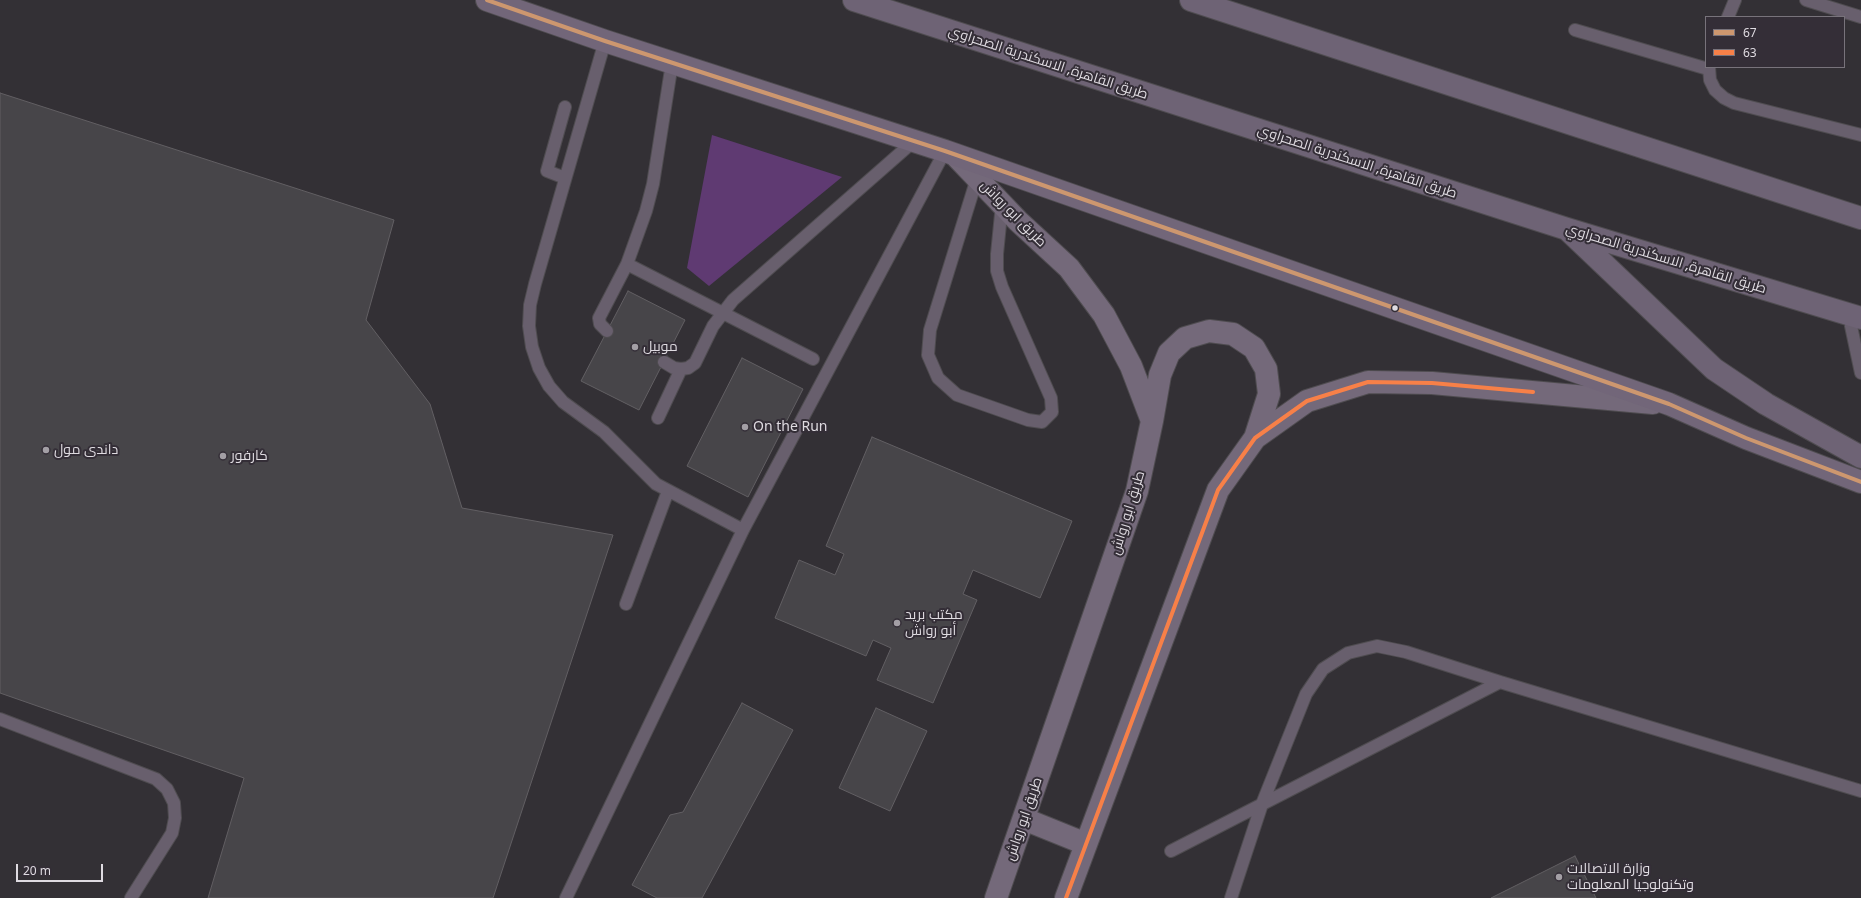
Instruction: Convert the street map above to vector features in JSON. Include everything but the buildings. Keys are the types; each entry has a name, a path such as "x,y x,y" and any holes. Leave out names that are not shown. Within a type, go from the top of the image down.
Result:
{"highway":[{"name":"طريق القاهرة, الاسكندرية الصحراوي","path":"854,0 1853,322"},
{"path":"1191,0 1861,218"},
{"path":"1567,229 1714,369 1766,404 1861,457"}],"main road":[{"path":"487,0 604,41 950,153 1669,404 1746,438 1861,482"},
{"name":"طريق ابو رواش","path":"950,153 1069,268 1104,315 1131,366 1152,421 1137,491 996,898"},
{"path":"1066,898 1218,490 1255,438 1269,394 1266,369 1254,348 1233,334 1209,331 1185,338 1169,353 1160,375 1152,421"},
{"path":"1255,438 1307,401 1368,382 1432,383 1669,404"},
{"path":"1024,819 1086,844"}],"lane":[{"path":"1728,16 1735,0"},
{"path":"1806,0 1861,17"},
{"path":"1575,30 1705,67"},
{"path":"604,41 530,305 529,326 532,347 539,368 549,386 563,402 604,432 646,475 668,491 743,530"},
{"path":"607,331 600,324 599,318 627,264 640,231 653,184 672,63"},
{"path":"1708,68 1710,80 1715,90 1724,98 1734,103 1861,135"},
{"path":"565,107 547,171 565,178"},
{"path":"664,362 681,370 688,368 695,363 713,326 722,313 744,289 914,141"},
{"path":"566,898 743,530 950,153"},
{"path":"977,178 930,330 928,355 938,378 957,394 1028,420 1042,422 1052,412 1051,398 1002,287 997,271 997,254 1002,204"},
{"path":"627,264 813,359"},
{"path":"1853,322 1861,373"},
{"path":"658,418 681,370"},
{"path":"626,604 668,491"},
{"path":"1231,898 1262,804 1306,694 1323,669 1348,653 1377,646 1406,652 1500,682 1861,791"},
{"path":"1171,851 1500,682"},
{"path":"0,719 156,779 167,789 174,803 175,818 172,833 131,898"}],"shaded area":[{"path":"712,135 842,177 709,286 687,268"}],"transit line":[{"name":"67","path":"487,0 605,41 945,151 1669,404 1746,438 1861,482"},
{"name":"63","path":"1066,898 1218,490 1255,438 1307,401 1368,382 1432,383 1533,392"}],"place":[{"name":"موبيل","path":"635,347"},
{"name":"On the Run","path":"745,427"},
{"name":"داندى مول","path":"46,450"},
{"name":"كارفور","path":"223,456"},
{"name":"مكتب بريد أبو رواش","path":"897,623"},
{"name":"وزارة الاتصالات وتكنولوجيا المعلومات","path":"1559,877"}]}
